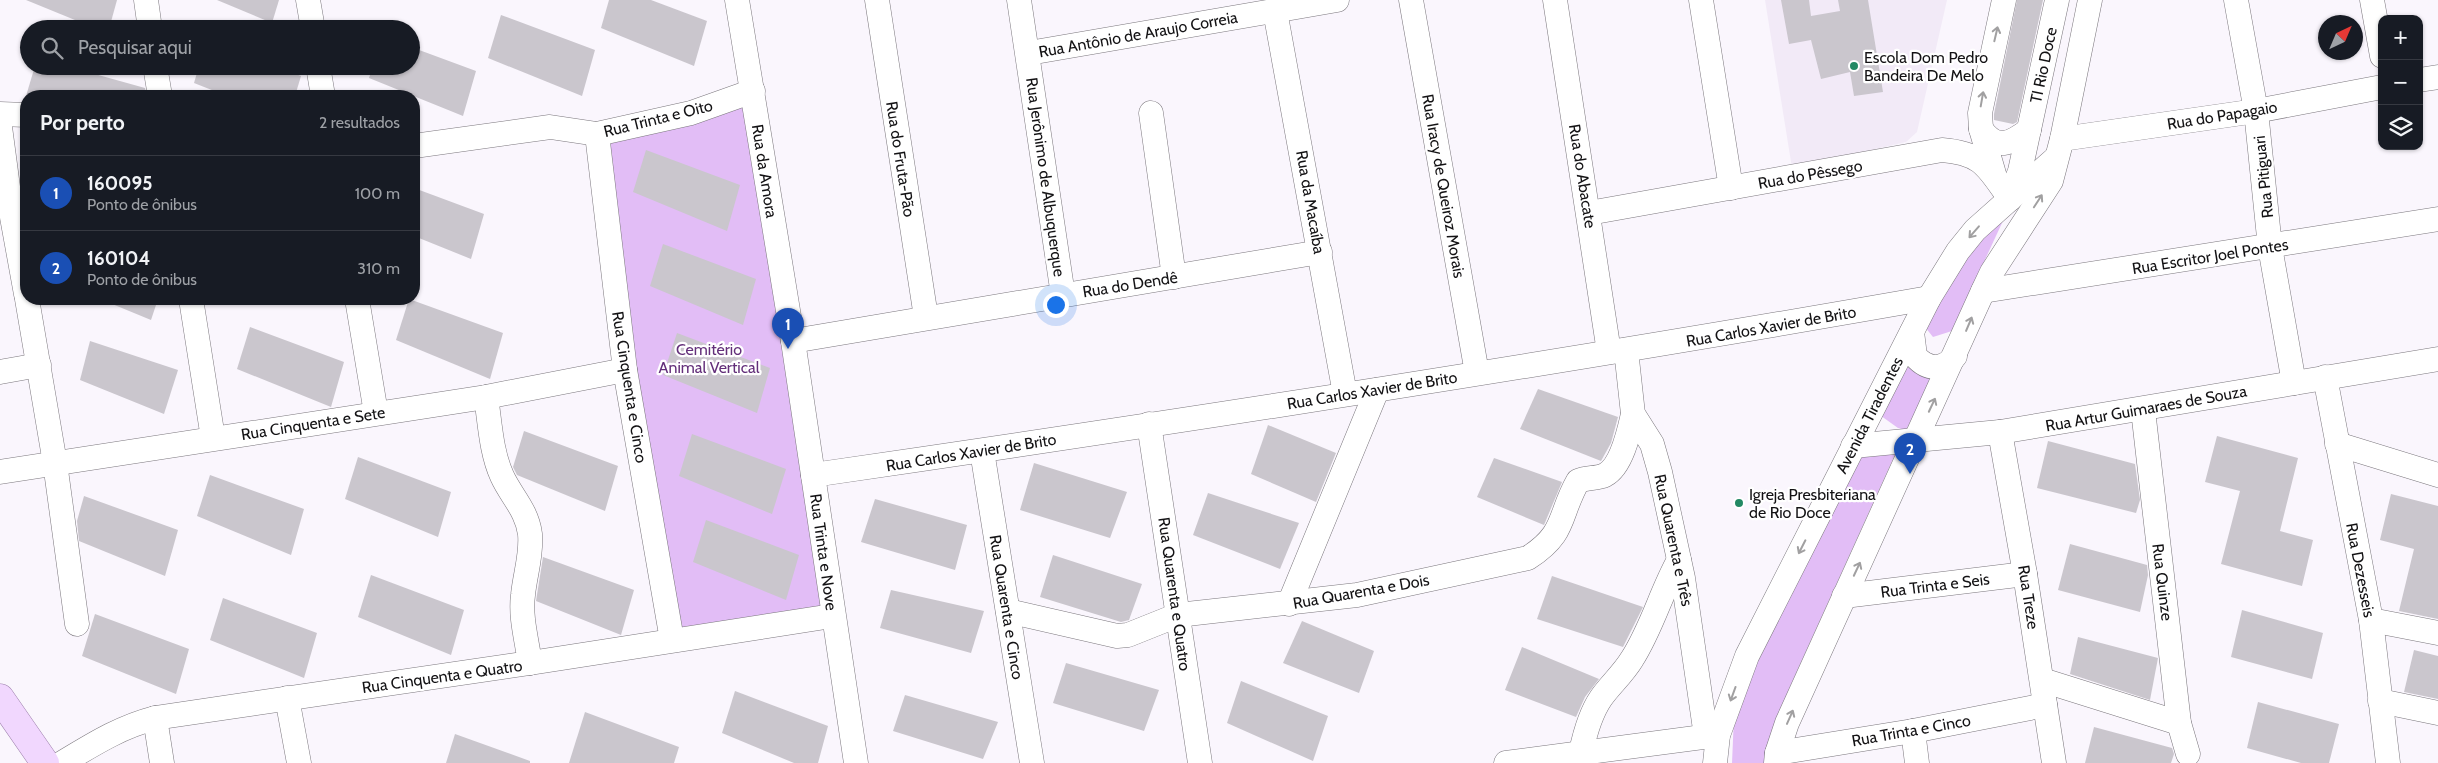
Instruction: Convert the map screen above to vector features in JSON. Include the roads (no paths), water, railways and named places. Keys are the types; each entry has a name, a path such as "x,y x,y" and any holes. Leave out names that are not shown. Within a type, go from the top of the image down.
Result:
{"main road":[{"path":"0,698 45,763"}],"street":[{"path":"146,0 149,20"},
{"path":"308,0 311,20"},
{"name":"Rua da Amora","path":"737,0 793,341"},
{"name":"Rua do Fruta-Pão","path":"877,0 926,317"},
{"name":"Rua Jerônimo de Albuquerque","path":"1019,0 1063,295"},
{"name":"Rua Antônio de Araujo Correia","path":"1028,53 1337,0"},
{"name":"Rua Iracy de Queiroz Morais","path":"1411,0 1478,373"},
{"name":"Rua do Abacate","path":"1555,0 1589,213 1618,351"},
{"path":"1701,0 1731,188"},
{"path":"1995,178 1982,129 1982,100 2004,0"},
{"name":"TI Rio Doce","path":"2010,199 2020,170 2057,0"},
{"path":"1987,281 2050,180 2059,148 2090,0"},
{"name":"Rua Pitiguari","path":"2236,0 2256,110 2270,247 2294,383"},
{"path":"2372,0 2378,34"},
{"name":"Rua da Macaíba","path":"1276,11 1345,394"},
{"path":"156,75 159,90"},
{"path":"320,75 322,90"},
{"path":"2423,79 2438,77"},
{"name":"Rua do Papagaio","path":"2059,148 2378,88"},
{"name":"Rua Trinta e Oito","path":"420,145 550,127 597,134 691,113 752,91"},
{"path":"1151,113 1174,277"},
{"path":"0,114 20,115"},
{"path":"0,127 6,218 20,271"},
{"path":"1982,129 1992,141 2003,144 2029,130"},
{"name":"Rua Cinquenta e Cinco","path":"597,134 625,370 672,640"},
{"name":"Avenida Tiradentes","path":"1715,763 1712,736 1747,656 1929,298 1958,251 1975,230 2010,199 2059,148"},
{"name":"Rua do Pêssego","path":"1589,213 1942,150 1969,153 1980,160 2010,199"},
{"path":"1777,758 1787,723 1955,356 1987,281 2008,228 2010,199"},
{"name":"Rua Escritor Joel Pontes","path":"1987,281 2270,247 2438,219"},
{"name":"Rua do Dendê","path":"793,341 926,317 1320,252"},
{"name":"Rua Carlos Xavier de Brito","path":"814,476 1377,390 1929,298"},
{"path":"28,305 55,463 77,624"},
{"path":"192,305 213,438"},
{"path":"358,305 376,413"},
{"path":"1912,332 1915,356 1926,366 1939,367 1950,362 1955,356"},
{"name":"Rua Trinta e Nove","path":"793,341 814,476 832,616 856,763"},
{"name":"Rua Quarenta e Três","path":"1618,351 1633,414 1652,444 1660,472 1680,560 1697,662 1712,736"},
{"name":"Rua Artur Guimaraes de Souza","path":"1853,446 2000,432 2142,410 2438,359"},
{"path":"0,372 39,365"},
{"name":"Rua Cinquenta e Sete","path":"0,472 486,397 625,370"},
{"name":"Rua Dezesseis","path":"2325,377 2371,620 2388,763"},
{"path":"1289,604 1377,390"},
{"path":"486,397 496,462 502,478 524,513 530,532 531,557 523,595 523,612 530,663"},
{"name":"Rua Quinze","path":"2142,410 2179,723 2188,754"},
{"name":"Rua Quarenta e Dois","path":"1008,611 1117,636 1128,635 1178,614 1289,604 1357,595 1528,558 1554,538 1578,481 1599,477 1612,470 1626,444 1633,414"},
{"name":"Rua Quarenta e Quatro","path":"1149,424 1200,763"},
{"name":"Rua Treze","path":"2000,432 2025,574 2054,763"},
{"path":"2337,444 2438,475"},
{"name":"Rua Quarenta e Cinco","path":"982,451 1032,763"},
{"path":"1581,752 1588,724 1600,699 1631,661 1654,619 1666,583 1680,560"},
{"name":"Rua Trinta e Seis","path":"1844,596 2025,574"},
{"name":"Rua Cinquenta e Quatro","path":"62,763 130,724 155,718 832,616"},
{"path":"2371,620 2438,633"},
{"path":"2042,680 2179,723"},
{"path":"287,698 299,763"},
{"path":"2380,701 2438,713"},
{"name":"Rua Trinta e Cinco","path":"1777,758 2045,706"},
{"path":"155,718 162,763"},
{"path":"1913,731 1917,763"},
{"path":"1506,763 1557,759 1581,752 1712,736"}],"place":[{"name":"Escola Dom Pedro Bandeira De Melo","path":"1854,66"},
{"name":"160095","path":"788,349"},
{"name":"160104","path":"1910,474"},
{"name":"Igreja Presbiteriana de Rio Doce","path":"1739,503"}],"park label":[{"name":"Cemitério Animal Vertical","path":"709,358"}]}
